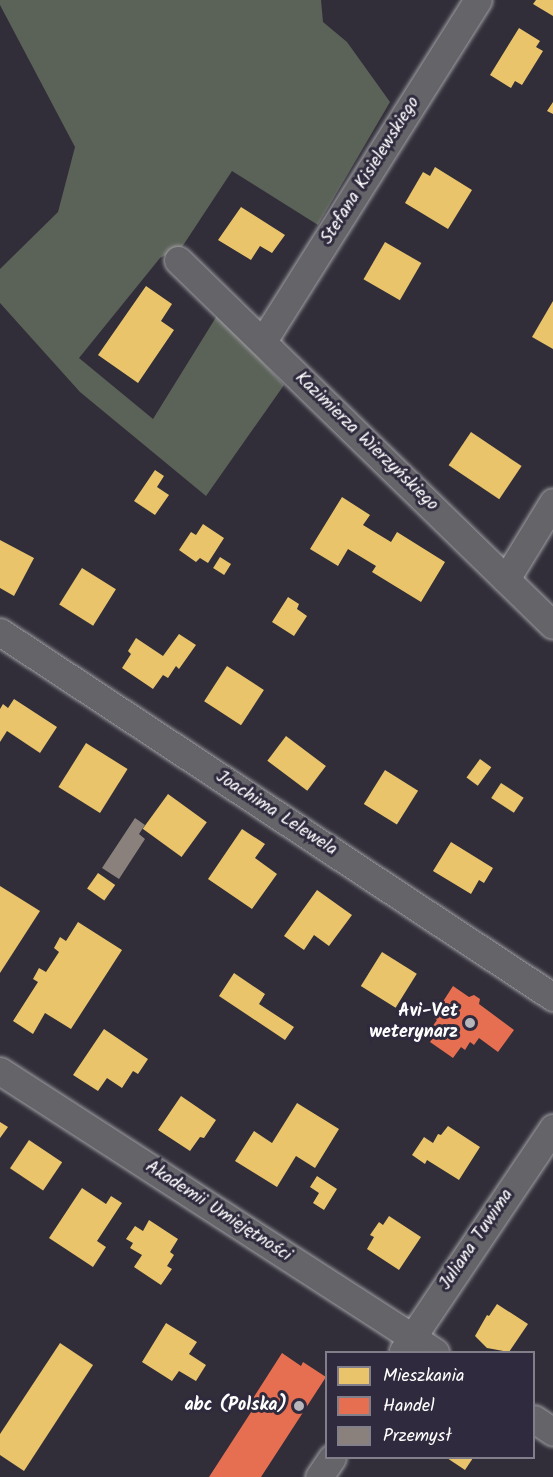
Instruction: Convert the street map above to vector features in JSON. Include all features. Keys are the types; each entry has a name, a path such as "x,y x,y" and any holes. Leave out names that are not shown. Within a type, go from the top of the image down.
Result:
{"street":[{"name":"Stefana Kisielewskiego","path":"262,341 478,0"},
{"name":"Kazimierza Wierzyńskiego","path":"178,260 553,625"},
{"path":"506,579 553,502"},
{"name":"Joachima Lelewela","path":"0,632 553,997"},
{"name":"Akademii Umiejętności","path":"0,1071 407,1345 428,1351"},
{"name":"Juliana Tuwima","path":"407,1345 553,1128"},
{"path":"535,1420 553,1432"},
{"path":"319,1477 331,1459"}],"shaded area":[{"path":"0,0 321,0 323,22 347,42 390,102 318,225 232,171 182,247 160,258 79,358 153,419 218,314 284,385 206,496 80,392 0,303 0,269 58,212 75,147 0,5"}],"building: Mieszkania":[{"path":"536,0 553,0 553,16 533,4"},
{"path":"519,28 540,41 536,47 543,51 522,85 515,81 511,88 490,75"},
{"path":"553,102 553,114 547,111"},
{"path":"435,167 472,190 448,229 405,203 423,172 430,176"},
{"path":"241,207 285,235 272,253 260,246 251,260 218,240"},
{"path":"385,242 421,263 400,300 364,279"},
{"path":"146,286 172,304 161,321 174,330 138,383 98,355"},
{"path":"553,301 553,349 532,337"},
{"path":"471,432 522,466 499,499 449,465"},
{"path":"155,470 164,476 157,487 169,495 155,515 134,501"},
{"path":"342,497 370,515 363,525 391,542 397,532 445,562 421,602 372,572 376,566 348,549 338,566 310,549"},
{"path":"203,524 224,538 208,563 200,558 196,562 179,550 191,532 196,535"},
{"path":"0,540 34,558 14,596 0,588"},
{"path":"220,557 231,564 224,575 213,568"},
{"path":"82,568 116,589 93,626 59,604"},
{"path":"288,597 299,604 297,609 307,616 294,636 272,622"},
{"path":"179,634 196,645 179,669 176,666 168,678 163,675 153,689 122,668 131,654 128,651 136,638 163,656"},
{"path":"227,666 264,690 241,725 204,701"},
{"path":"14,699 57,727 40,753 7,731 0,742 0,709 3,704 8,708"},
{"path":"286,736 326,766 307,791 267,761"},
{"path":"86,743 128,769 100,813 58,787"},
{"path":"480,759 491,767 478,786 466,778"},
{"path":"385,770 418,791 397,825 364,804"},
{"path":"501,783 524,798 514,813 491,798"},
{"path":"168,794 207,822 182,857 143,829"},
{"path":"242,829 265,844 255,858 277,874 252,909 208,879"},
{"path":"451,842 493,868 484,883 479,880 471,894 433,871"},
{"path":"98,873 115,885 104,901 87,889"},
{"path":"0,886 40,911 0,973"},
{"path":"317,890 352,915 329,946 314,935 304,950 284,936"},
{"path":"78,922 122,950 71,1029 45,1013 33,1034 13,1021 38,982 33,979 39,968 46,972 59,952 54,948 60,937 66,941"},
{"path":"382,952 417,974 396,1008 361,986"},
{"path":"234,973 265,994 259,1004 294,1027 285,1040 219,996"},
{"path":"104,1029 148,1059 138,1074 133,1071 122,1088 107,1078 98,1091 73,1075"},
{"path":"181,1096 216,1120 204,1138 200,1137 190,1151 158,1130"},
{"path":"297,1103 339,1129 315,1168 296,1156 277,1187 235,1161 254,1131 272,1143"},
{"path":"0,1122 8,1127 0,1138"},
{"path":"448,1126 480,1147 459,1180 427,1160 425,1164 412,1155 424,1137 433,1143 438,1134 441,1135"},
{"path":"29,1140 62,1162 43,1191 10,1168"},
{"path":"317,1176 337,1189 324,1210 313,1203 319,1193 310,1187"},
{"path":"82,1188 106,1204 111,1196 122,1203 97,1241 106,1247 93,1267 49,1238"},
{"path":"389,1216 421,1237 399,1270 367,1249 374,1237 370,1235 379,1222 383,1225"},
{"path":"149,1220 178,1239 170,1252 174,1255 167,1266 172,1269 161,1285 134,1267 142,1255 130,1248 133,1243 126,1239 135,1226 143,1231"},
{"path":"497,1304 528,1324 510,1351 487,1348 475,1336 487,1315 489,1316"},
{"path":"166,1323 197,1342 189,1354 206,1365 196,1381 179,1371 172,1381 142,1362"},
{"path":"60,1343 93,1365 24,1471 0,1455 0,1434"},
{"path":"448,1459 472,1459 465,1470"}],"building: Handel":[{"name":"Avi-Vet weterynarz","path":"453,986 469,997 474,995 480,999 479,1004 514,1030 498,1052 479,1038 474,1045 470,1042 465,1050 461,1047 453,1058 430,1042 438,1031 432,1027 437,1020 433,1017"},
{"path":"282,1353 301,1366 303,1362 325,1376 261,1477 209,1477 257,1403 252,1400"}],"building: Przemysł":[{"path":"135,818 145,825 139,834 145,839 119,879 102,868"}],"place":[{"name":"Avi-Vet weterynarz","path":"470,1023"},
{"name":"abc (Polska)","path":"299,1406"}]}
